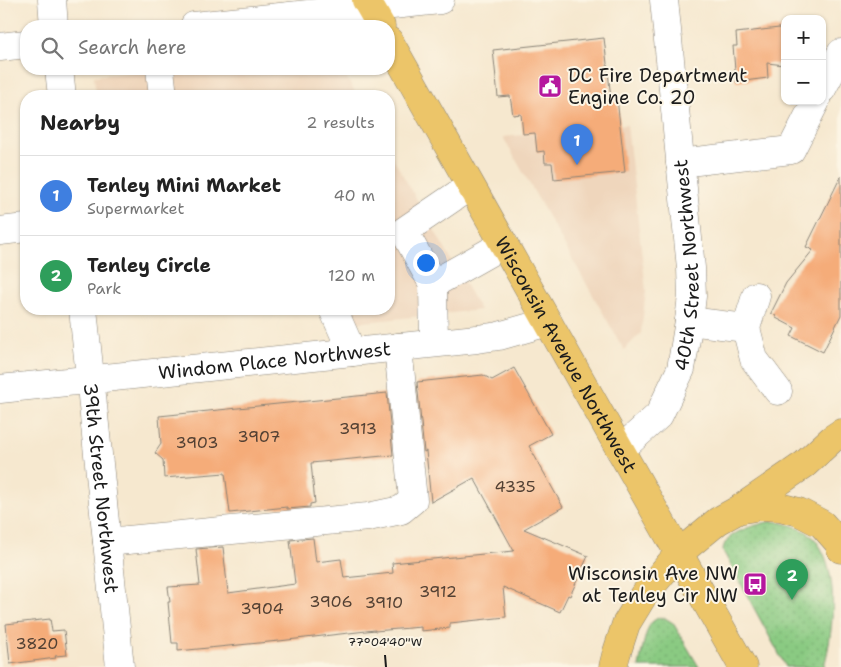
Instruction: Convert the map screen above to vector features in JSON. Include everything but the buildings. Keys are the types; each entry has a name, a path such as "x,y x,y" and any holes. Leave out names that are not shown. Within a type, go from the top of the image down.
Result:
{"main road":[{"name":"Wisconsin Avenue Northwest","path":"395,52 743,667"},
{"path":"613,667 626,624 643,596 679,553 718,521 774,487 806,464 841,433"},
{"path":"738,510 760,506 780,507 800,512 822,524 838,542 841,549"}],"street":[{"path":"52,0 54,20"},
{"path":"265,20 372,11 440,0"},
{"name":"40th Street Northwest","path":"620,450 659,415 680,369 692,296 664,0"},
{"path":"0,47 20,45"},
{"path":"826,81 841,53"},
{"path":"60,75 61,90"},
{"path":"161,75 162,90"},
{"path":"680,163 791,150 814,105"},
{"path":"434,343 434,284 404,231 470,186"},
{"path":"0,231 20,229"},
{"path":"434,284 504,244"},
{"path":"756,296 746,328 754,359 778,391"},
{"name":"39th Street Northwest","path":"84,315 120,667"},
{"path":"335,315 352,352"},
{"path":"689,321 746,328"},
{"name":"Windom Place Northwest","path":"0,389 499,336 548,322"},
{"path":"108,542 368,517 401,510 414,500 398,347"}],"shaded area":[{"path":"345,75 354,90 95,90 94,76"},
{"path":"627,125 646,291 641,333 624,350 503,137"},
{"path":"395,161 480,310 354,323 350,315 395,315"}],"green space":[{"path":"772,521 793,526 811,535 821,547 827,563 831,579 832,616 828,652 824,667 786,667 723,551 724,544 734,534 749,527"},
{"path":"658,618 665,618 673,623 699,667 639,667 647,632 651,623"}],"place":[{"name":"DC Fire Department Engine Co. 20","path":"550,86"},
{"name":"Tenley Mini Market","path":"577,165"},
{"name":"Wisconsin Ave NW at Tenley Cir NW","path":"755,584"},
{"name":"Tenley Circle","path":"792,600"}]}
